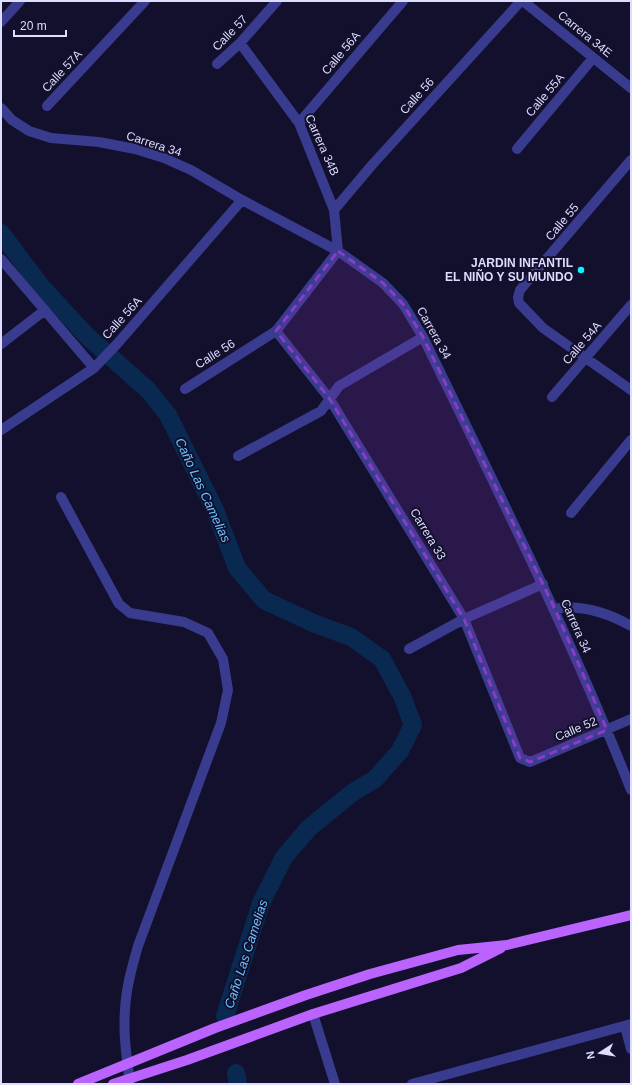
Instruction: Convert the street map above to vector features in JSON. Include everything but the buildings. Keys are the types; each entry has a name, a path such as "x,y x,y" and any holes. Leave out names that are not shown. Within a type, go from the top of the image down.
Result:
{"main road":[{"path":"78,1084 229,1023 370,974 458,950 507,946 631,915"},
{"path":"113,1084 129,1081 313,1014 461,968 507,946"}],"street":[{"path":"1,22 20,1"},
{"name":"Calle 57A","path":"47,106 145,1"},
{"name":"Calle 57","path":"217,64 240,43 277,1"},
{"name":"Calle 56A","path":"299,123 403,1"},
{"name":"Carrera 34E","path":"522,1 631,88"},
{"name":"Calle 56","path":"334,210 372,165 522,1"},
{"name":"Carrera 34B","path":"240,43 299,123 334,210 338,251"},
{"name":"Calle 55A","path":"517,149 593,58"},
{"name":"Carrera 34","path":"1,108 12,120 29,132 51,138 99,142 135,149 164,158 191,170 242,200 338,251 383,283 403,304 423,337 555,609 631,790"},
{"name":"Calle 55","path":"586,358 543,328 519,303 520,290 631,160"},
{"name":"Calle 56A","path":"1,430 94,368 117,344 242,200"},
{"name":"Calle 56","path":"185,388 276,331 338,251"},
{"path":"2,261 94,368"},
{"name":"Calle 54A","path":"552,397 631,305"},
{"path":"1,344 45,310"},
{"name":"Carrera 33","path":"276,331 329,398 464,619 520,758 530,762"},
{"path":"238,456 321,410 339,386 423,337"},
{"path":"586,358 631,390"},
{"path":"571,513 631,440"},
{"path":"61,497 119,604 130,613 184,622 208,633 223,659 228,690 221,723 138,946 128,982 124,1024 129,1081"},
{"path":"409,649 464,619 543,584"},
{"path":"555,609 580,607 594,610 631,626"},
{"name":"Calle 52","path":"530,762 631,719"},
{"path":"313,1014 334,1084"},
{"path":"412,1084 628,1025 631,1049"}],"highlighted area":[{"path":"338,251 383,283 403,304 423,337 555,609 607,730 530,762 520,758 464,619 329,398 276,331"}],"waterway":[{"name":"Caño Las Camelias","path":"1,233 40,285 88,337 148,390 168,415 215,510 237,568 264,600 313,623 351,637 382,659 402,696 413,725 400,751 375,779 352,793 309,828 284,857 261,903 225,1016"},
{"name":"Caño Las Camelias","path":"236,1073 238,1084"}],"place":[{"name":"JARDIN INFANTIL EL NIÑO Y SU MUNDO","path":"581,270"}]}
